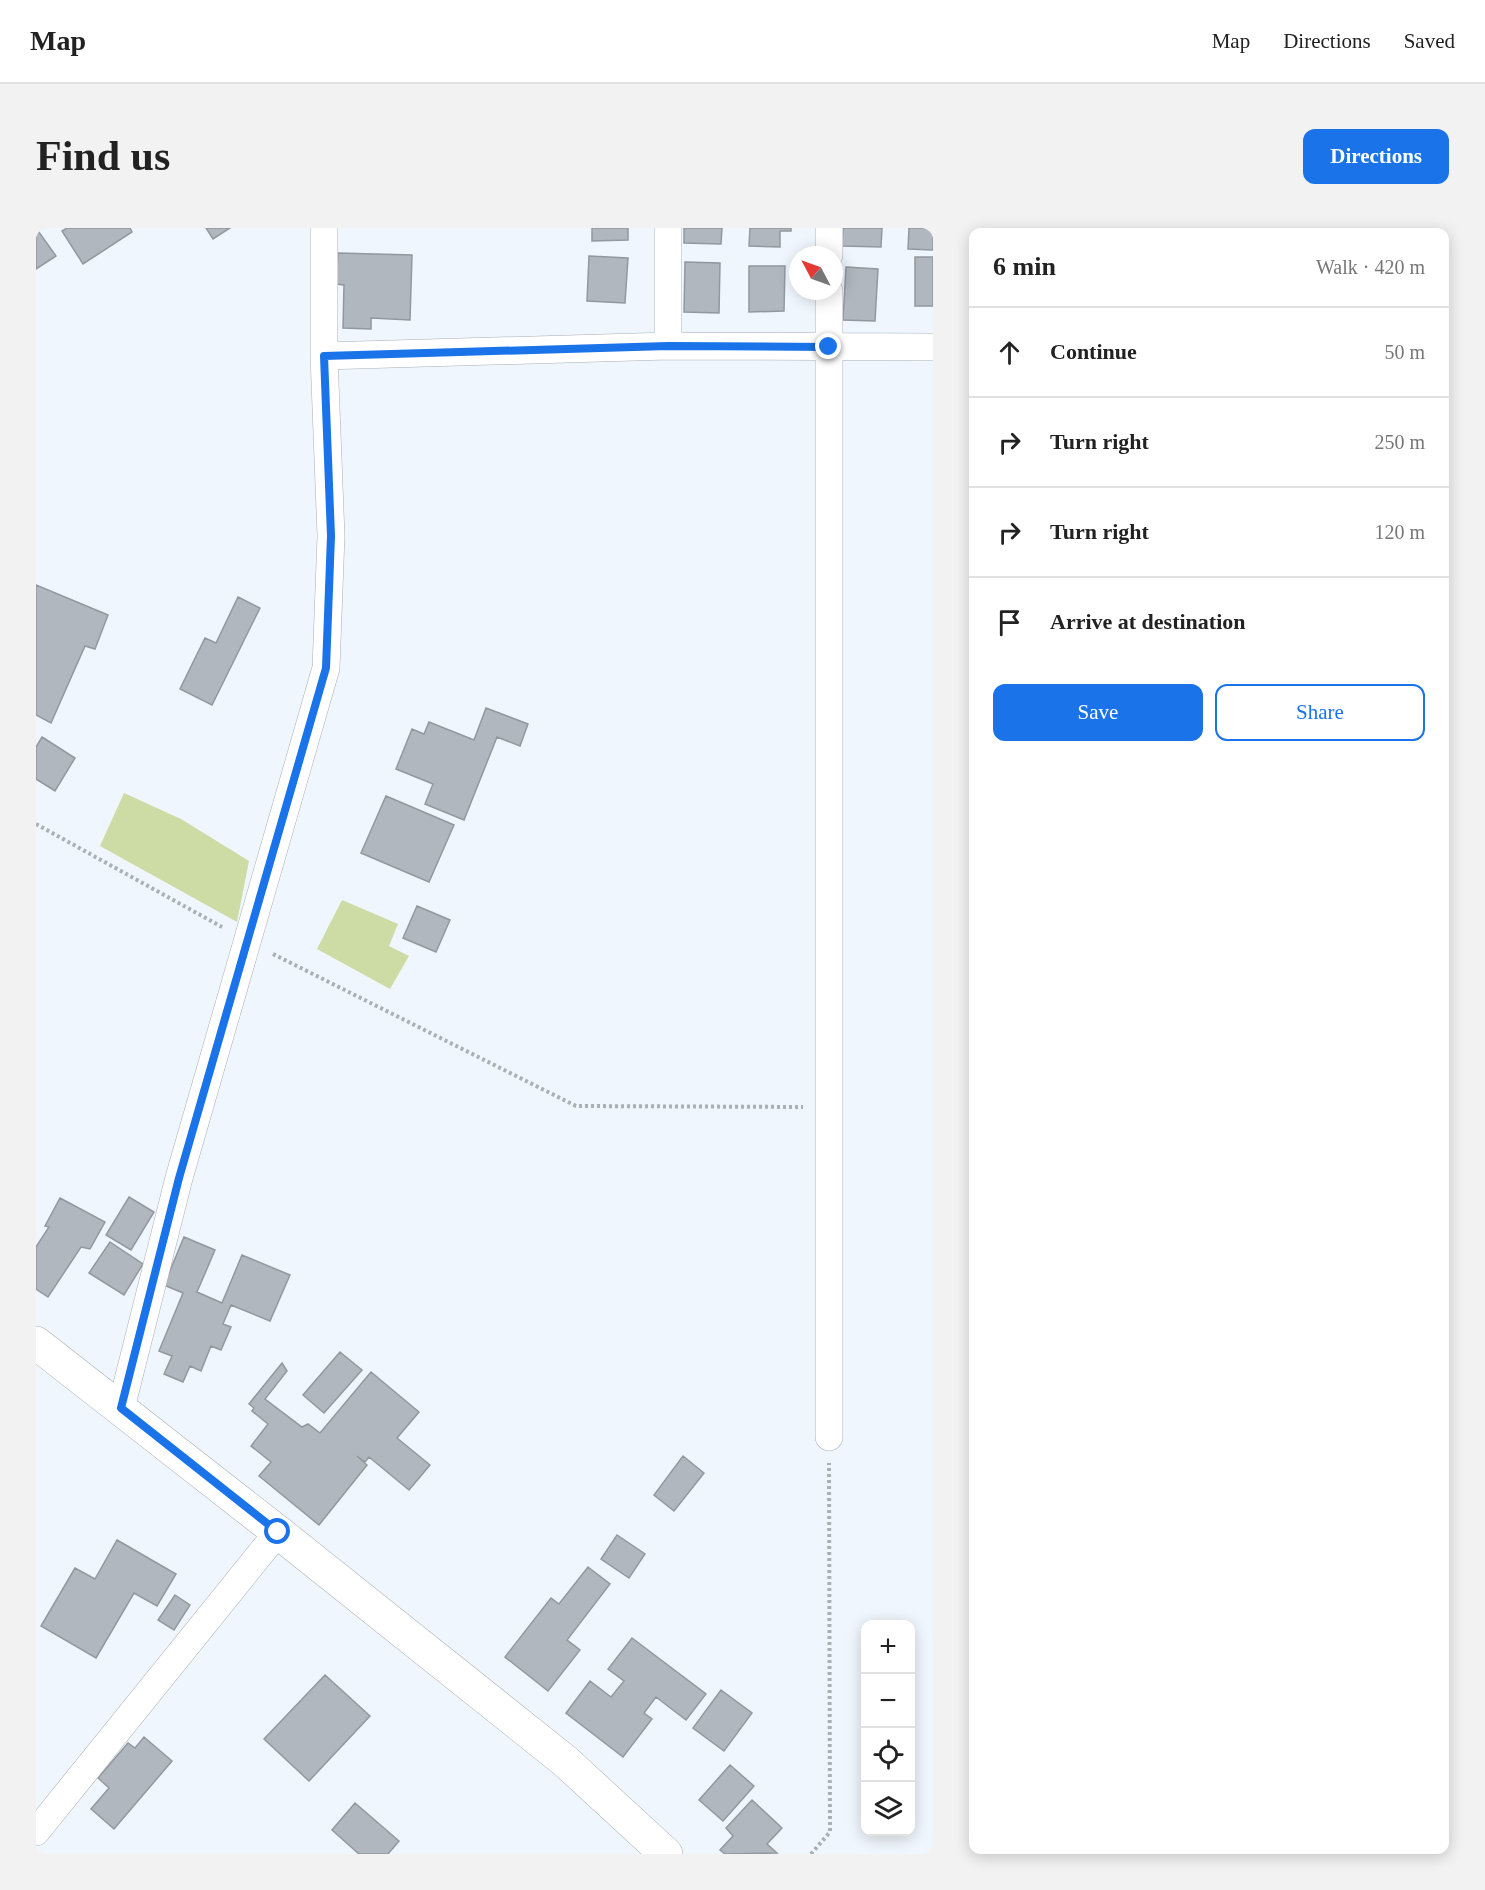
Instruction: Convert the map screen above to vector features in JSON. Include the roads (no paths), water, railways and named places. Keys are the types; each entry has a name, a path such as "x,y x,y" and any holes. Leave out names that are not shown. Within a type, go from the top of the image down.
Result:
{"street":[{"path":"121,1408 179,1178 326,668 331,536 324,356 324,228"},
{"path":"668,228 668,346"},
{"path":"829,228 829,246"},
{"path":"829,300 829,1437"},
{"path":"324,356 668,346 933,347"},
{"path":"36,1343 565,1761 666,1854"},
{"path":"36,1832 278,1532"}]}
